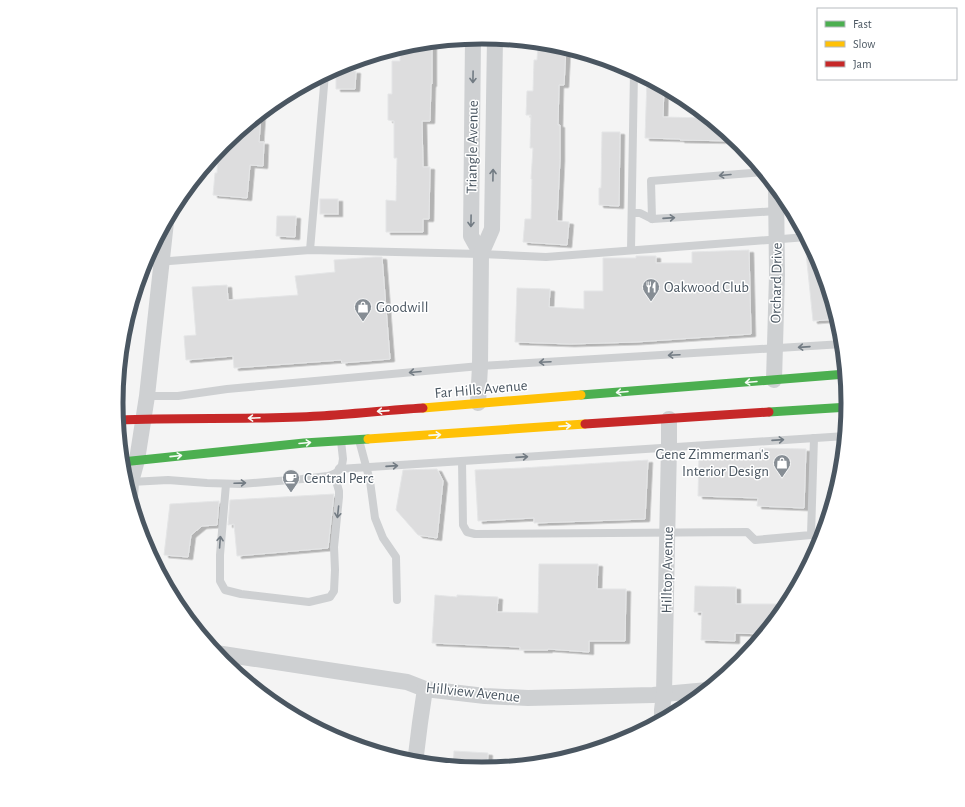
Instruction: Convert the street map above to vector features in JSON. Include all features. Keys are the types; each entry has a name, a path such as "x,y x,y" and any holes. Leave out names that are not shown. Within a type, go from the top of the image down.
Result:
{"main road":[{"name":"Far Hills Avenue","path":"124,420 215,420 318,416 841,374"},
{"path":"129,461 304,443 842,408"}],"street":[{"name":"Triangle Avenue","path":"473,44 471,236 481,254"},
{"name":"Triangle Avenue","path":"478,403 480,366 481,254 492,229 495,45"},
{"name":"Orchard Drive","path":"774,380 777,275 776,197"},
{"path":"130,473 129,461 144,419 165,236"},
{"name":"Hilltop Avenue","path":"662,715 664,694 668,532 669,420"},
{"name":"Hillview Avenue","path":"225,654 406,682 425,689 485,696 528,698 653,695 698,691"},
{"path":"416,757 425,689"}],"lane":[{"path":"631,250 634,77"},
{"path":"310,250 324,80"},
{"path":"652,219 651,181 758,172"},
{"path":"632,213 640,213 652,219 776,211"},
{"path":"152,263 310,250 546,257 801,237"},
{"path":"147,396 178,396 227,389 480,366 837,344"},
{"path":"133,489 168,480 226,484 319,478 336,471 366,467 840,436"},
{"path":"811,535 814,438"},
{"path":"358,440 370,481 375,518 383,538 396,557 397,600"},
{"path":"336,471 342,465 343,459 341,441"},
{"path":"462,461 464,525 467,532 474,534 747,532 755,540 817,535"},
{"path":"226,484 220,555 220,581 225,590 241,594 309,602 330,597 334,591 334,547 339,498 336,471"}],"building":[{"path":"432,48 430,121 422,121 423,167 430,167 429,219 423,219 423,232 386,232 386,200 396,201 397,158 394,158 394,121 388,120 388,94 392,94 392,61 400,61 400,54"},
{"path":"538,48 566,54 564,85 559,85 558,125 560,125 560,159 557,221 569,222 567,245 523,242 525,219 531,219 533,148 530,148 531,115 526,115 527,91 533,91 534,60 537,60"},
{"path":"345,71 356,71 355,89 336,89 336,75"},
{"path":"647,84 664,93 663,117 701,118 728,141 680,140 645,138"},
{"path":"261,121 259,142 264,142 263,166 250,165 247,198 213,195 215,173 217,173 218,160 245,133"},
{"path":"602,132 620,132 619,206 599,205 599,188 601,188"},
{"path":"320,199 338,199 338,214 320,214"},
{"path":"277,216 296,216 295,237 276,236"},
{"path":"805,244 823,288 832,319 813,321"},
{"path":"749,250 751,334 636,342 570,344 515,342 517,288 550,289 549,307 584,309 584,291 603,291 603,258 636,258 636,256 656,256 656,263 692,263 692,252"},
{"path":"382,257 390,359 342,363 341,360 234,368 233,356 186,360 184,336 196,335 192,287 227,285 228,300 298,295 295,276 335,272 334,260"},
{"path":"760,448 806,449 804,508 757,506 758,498 698,496 699,452 759,454"},
{"path":"648,460 645,519 534,523 534,518 478,521 475,470"},
{"path":"437,469 443,481 437,538 418,535 396,510 403,470"},
{"path":"334,494 328,548 237,556 234,524 228,525 230,500"},
{"path":"219,501 217,525 202,526 191,535 188,557 164,555 170,504"},
{"path":"539,564 598,564 597,589 626,589 625,641 589,641 589,652 548,649 520,650 520,647 432,643 435,595 457,597 457,595 498,597 497,612 538,613"},
{"path":"695,586 736,587 736,604 780,604 759,634 735,633 735,641 701,640 702,612 694,612"},
{"path":"454,751 488,753 487,763 453,762"}],"traffic: fast":[{"path":"581,395 841,374"},
{"path":"769,412 842,407"},
{"path":"128,461 304,443 368,439"}],"traffic: slow":[{"path":"423,408 581,395"},
{"path":"368,439 585,424"}],"traffic: jam":[{"path":"124,420 295,417 423,408"},
{"path":"585,424 769,412"}],"place":[{"name":"Oakwood Club","path":"651,302"},
{"name":"Goodwill","path":"363,322"},
{"name":"Gene Zimmerman's Interior Design","path":"782,478"},
{"name":"Central Perc","path":"291,493"}]}
